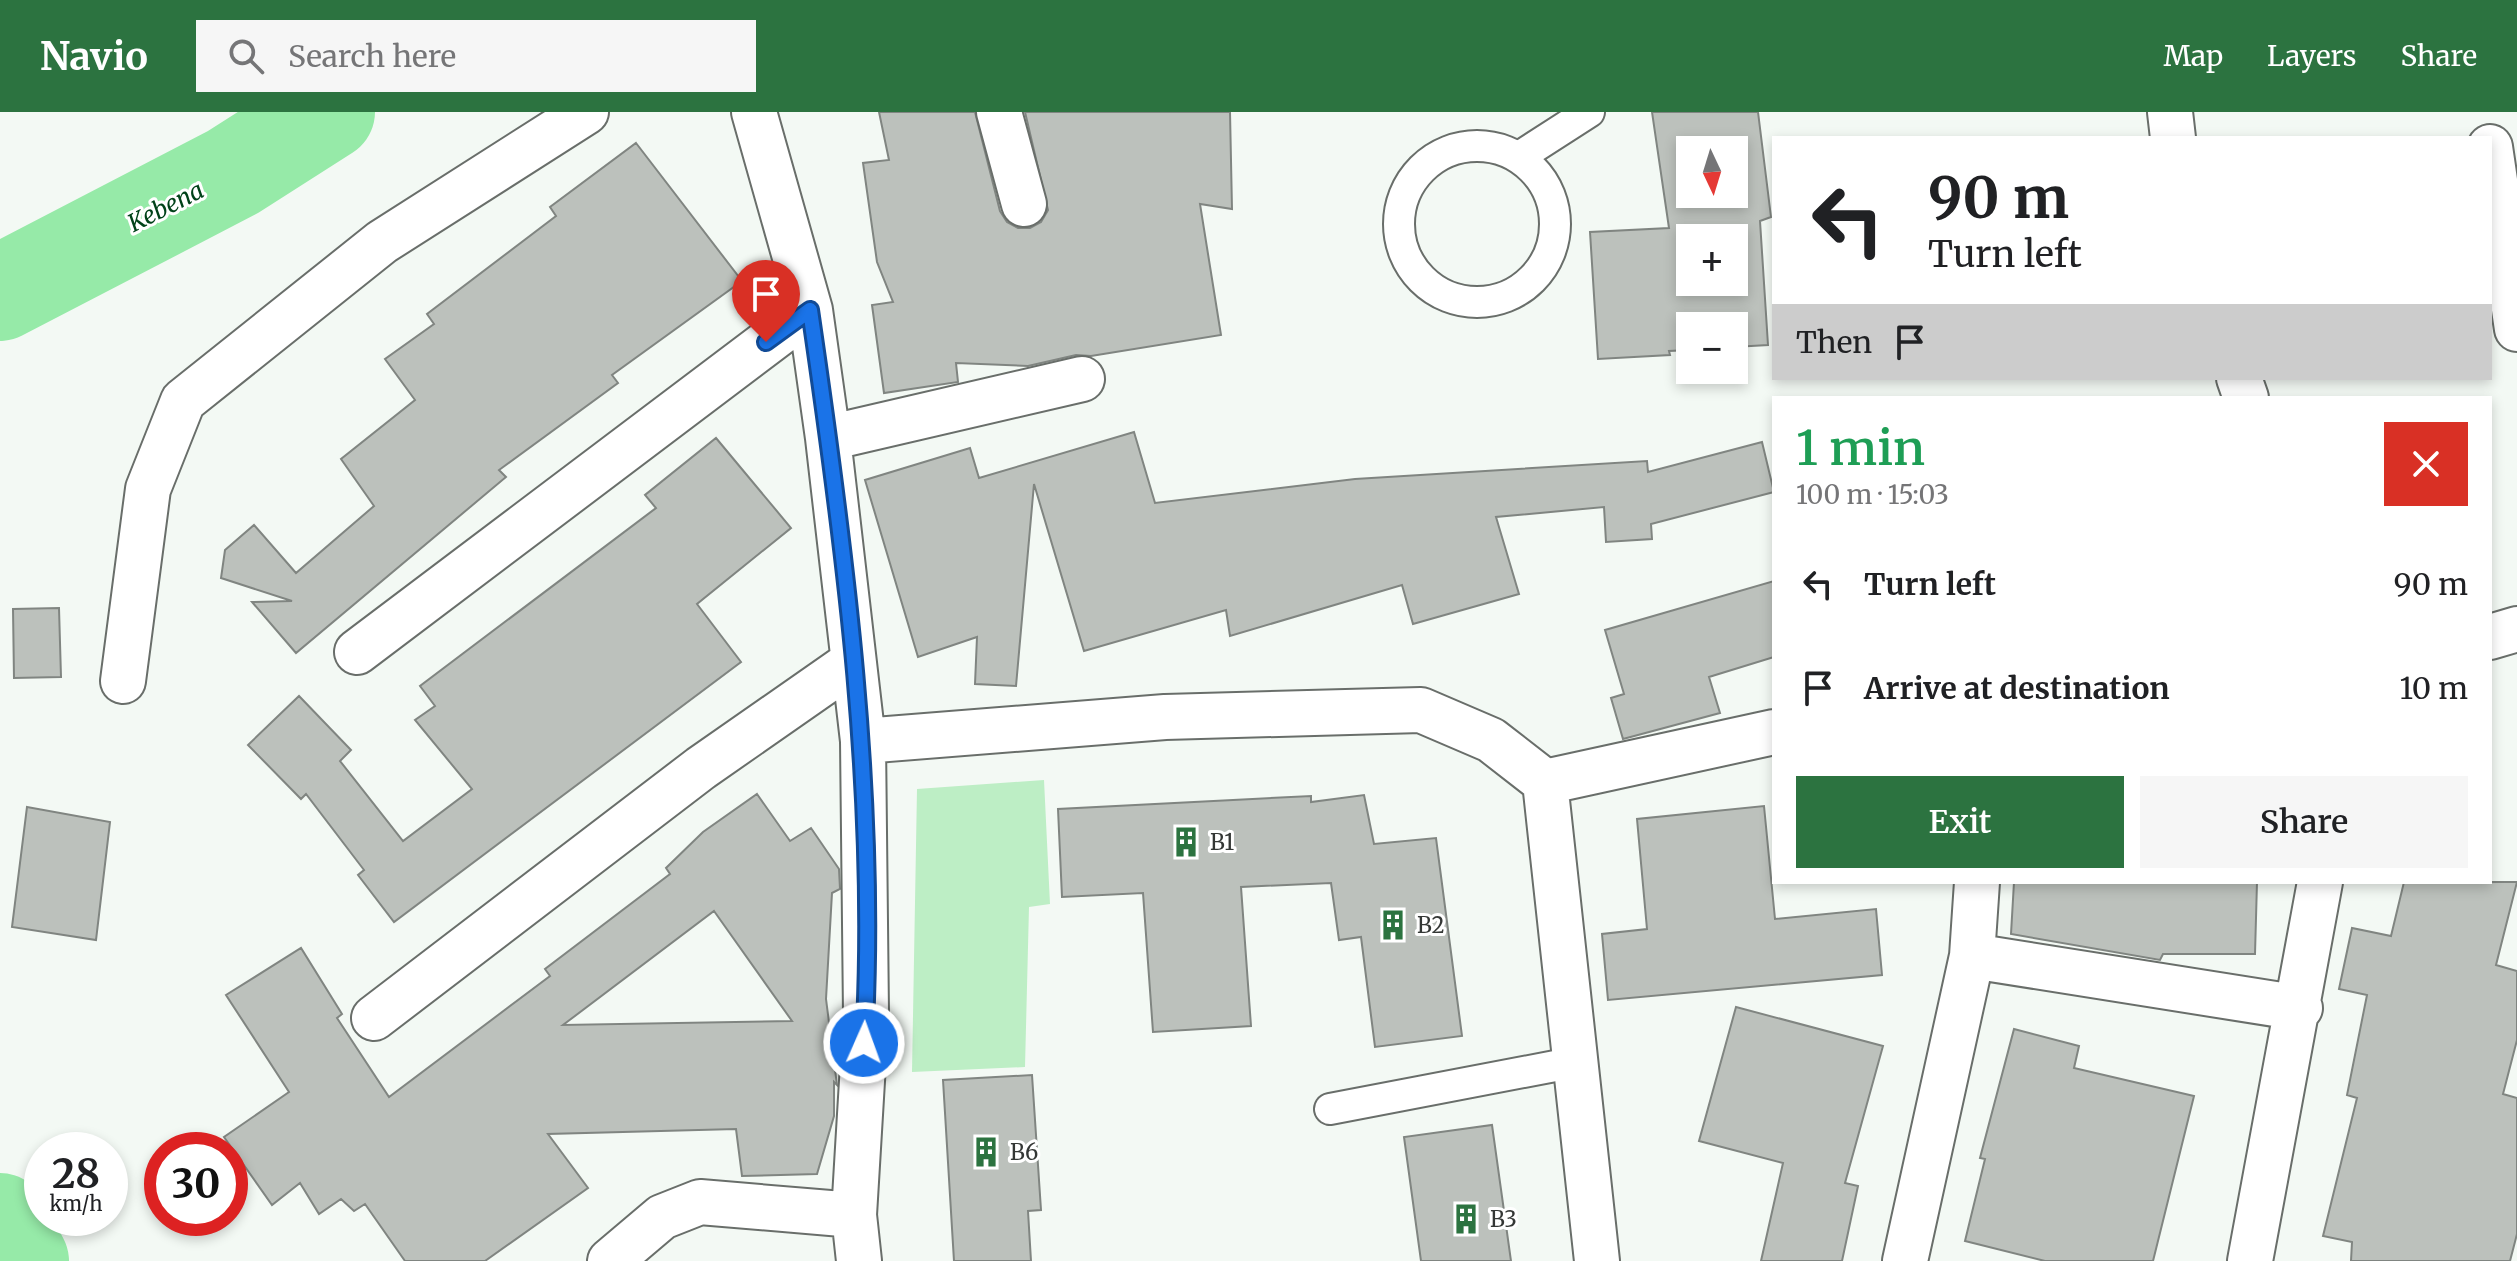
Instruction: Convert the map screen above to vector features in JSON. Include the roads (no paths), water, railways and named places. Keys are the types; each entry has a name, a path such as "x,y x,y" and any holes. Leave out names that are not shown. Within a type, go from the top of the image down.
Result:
{"street":[{"path":"123,681 148,489 183,401 382,242 586,112"},
{"path":"754,112 810,310 863,741 866,1014 854,1215 859,1261"},
{"path":"999,112 1024,204"},
{"path":"2170,112 2173,136"},
{"path":"2485,112 2489,136"},
{"path":"2492,160 2517,329"},
{"path":"357,652 810,310"},
{"path":"828,438 1082,379"},
{"path":"2492,636 2517,629"},
{"path":"374,1018 701,768 853,662"},
{"path":"863,741 1165,717 1421,710 1491,740 1545,782 1597,1261"},
{"path":"1545,782 1772,732"},
{"path":"1905,1261 1972,956 1977,884"},
{"path":"2250,1261 2300,1008 2320,884"},
{"path":"1972,956 2300,1008"},
{"path":"610,1261 662,1217 700,1202 854,1215"}],"lane":[{"path":"1519,157 1589,112"},
{"path":"1469,146 1495,147 1519,157 1539,174 1552,197 1557,222 1553,247 1541,270 1523,288 1499,300 1474,303 1449,298 1426,285 1409,264 1400,239 1399,214 1406,188 1422,168 1444,153 1469,146"},
{"path":"1330,1109 1576,1062"}],"waterway":[{"name":"Kebena","path":"0,293 233,172 327,112"},
{"name":"Kebena","path":"0,1221 21,1261"}],"place":[{"name":"B1","path":"1186,842"},
{"name":"B2","path":"1393,925"},
{"name":"B6","path":"986,1152"},
{"name":"B3","path":"1466,1219"}]}
